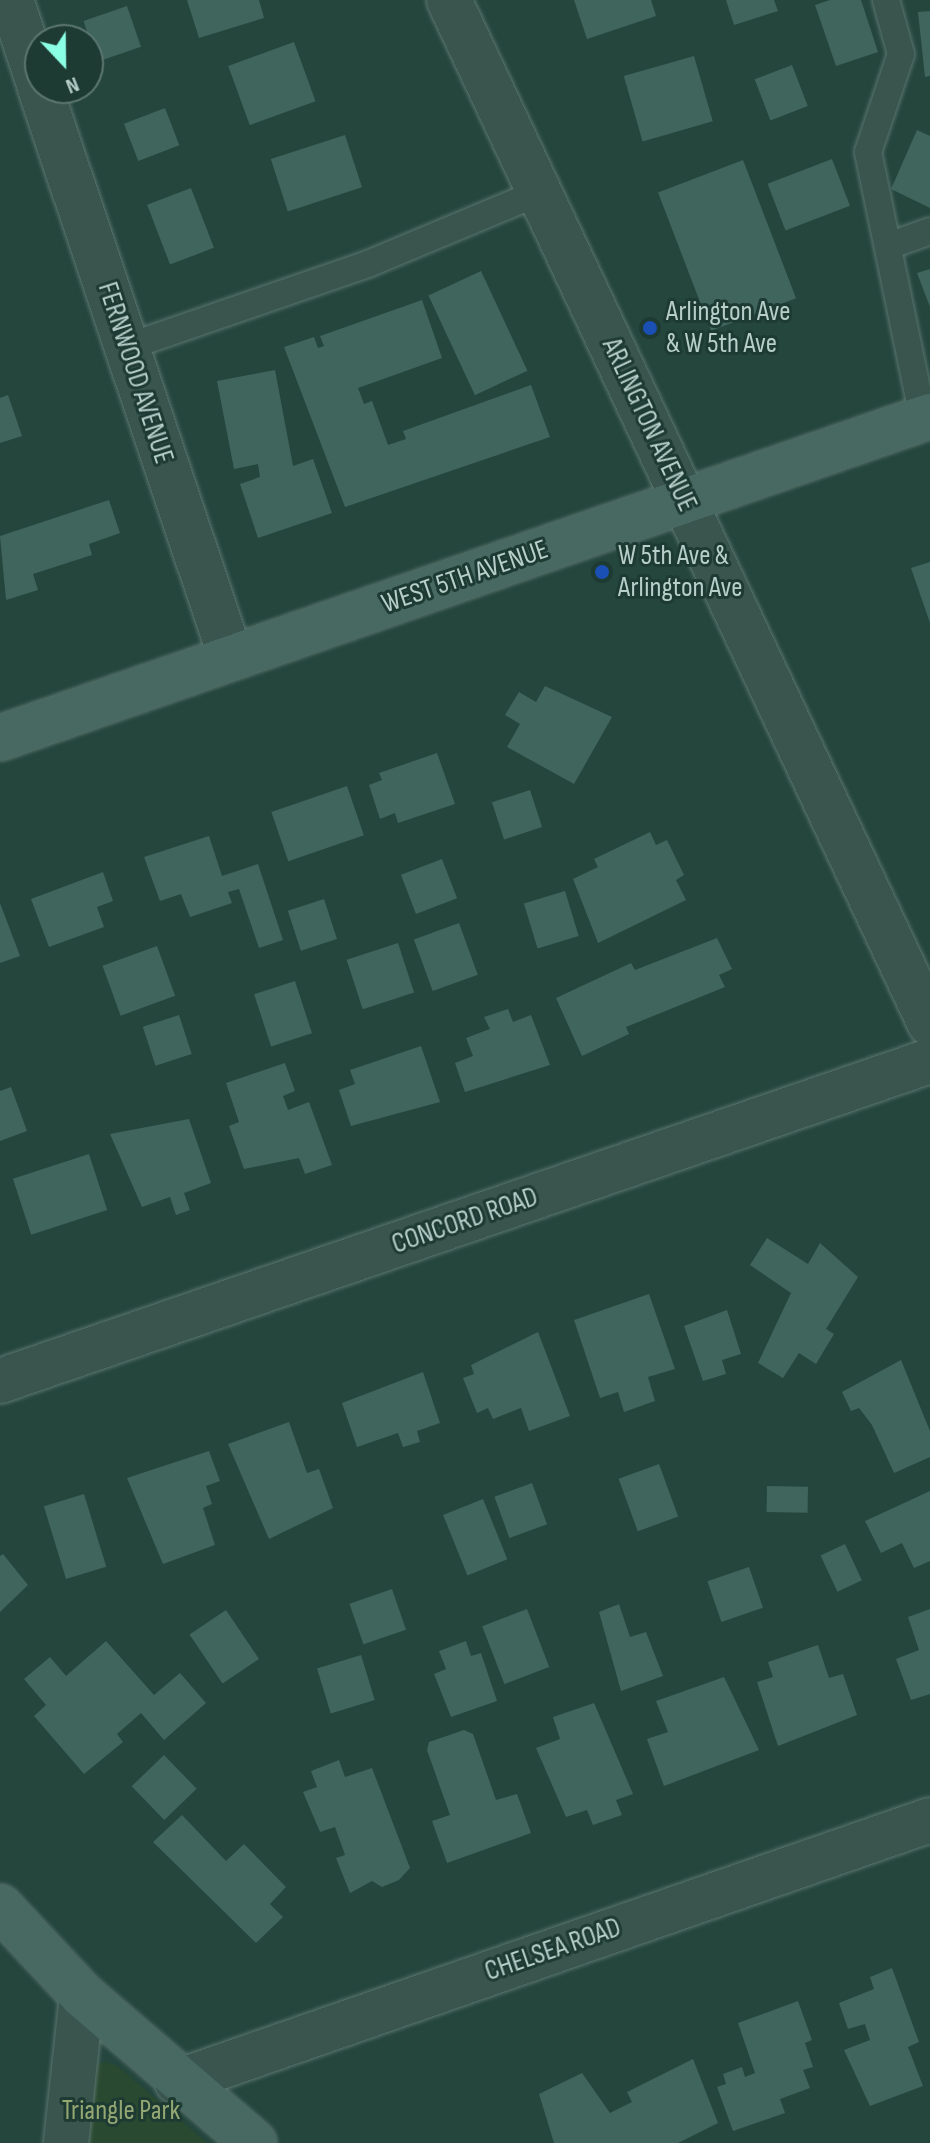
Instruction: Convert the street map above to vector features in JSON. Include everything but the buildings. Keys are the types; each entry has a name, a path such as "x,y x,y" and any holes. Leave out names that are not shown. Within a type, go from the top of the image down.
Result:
{"main road":[{"name":"WEST 5TH AVENUE","path":"0,738 927,417"},
{"path":"0,1907 82,1995 177,2082 254,2143"}],"street":[{"name":"FERNWOOD AVENUE","path":"11,0 24,39"},
{"name":"ARLINGTON AVENUE","path":"449,0 930,1024"},
{"name":"FERNWOOD AVENUE","path":"45,104 231,658"},
{"name":"CONCORD ROAD","path":"0,1381 930,1061"},
{"name":"CHELSEA ROAD","path":"177,2082 930,1820"},
{"path":"66,2143 82,1995"}],"lane":[{"path":"886,0 901,54 868,152 891,245 900,327 927,417"},
{"path":"127,347 368,264 538,193"},
{"path":"891,245 930,231"}],"green space":[{"name":"Triangle Park","path":"106,2062 117,2066 207,2143 89,2143 89,2078 94,2065"}],"place":[{"name":"Arlington Ave & W 5th Ave","path":"650,328"},
{"name":"W 5th Ave & Arlington Ave","path":"602,572"}]}
